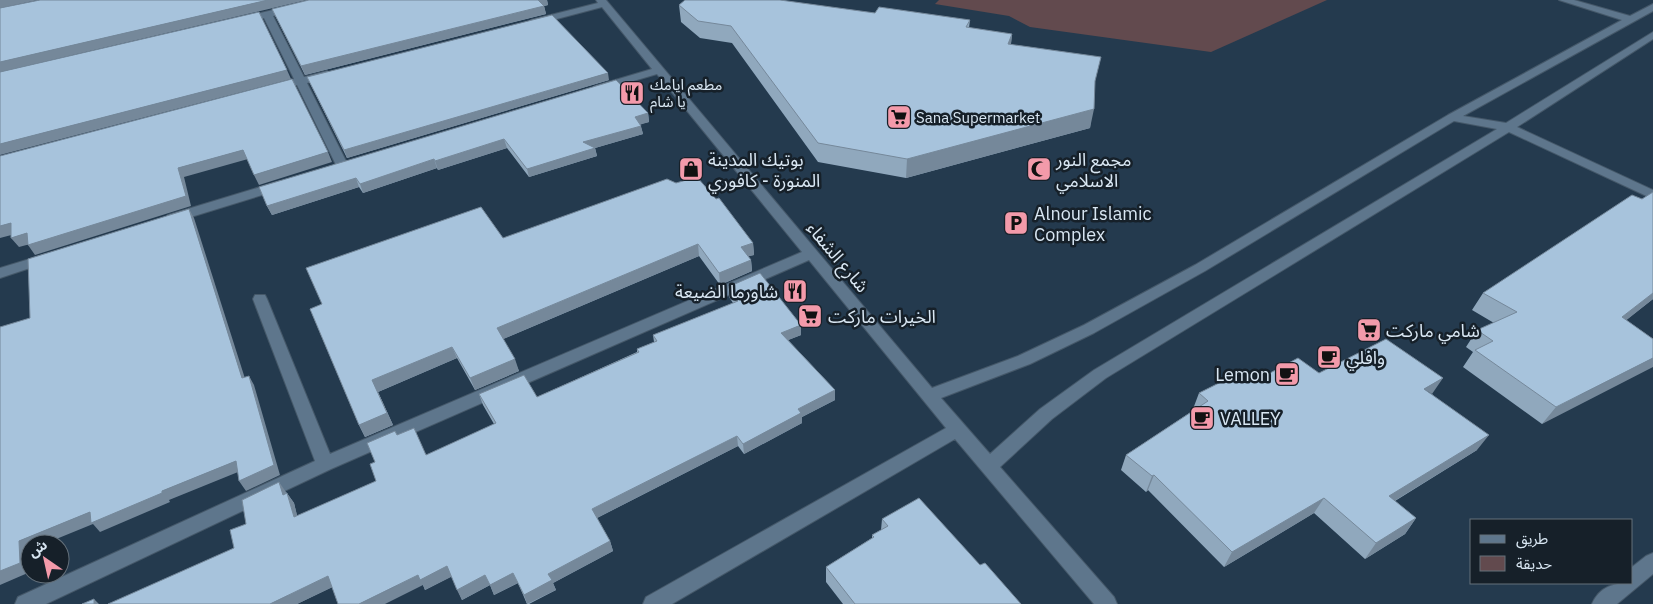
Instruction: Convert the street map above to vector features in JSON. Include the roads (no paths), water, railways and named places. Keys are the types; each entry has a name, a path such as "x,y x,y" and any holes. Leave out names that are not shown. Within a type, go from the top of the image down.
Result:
{"street":[{"path":"229,23 327,0"},
{"path":"1564,0 1630,19"},
{"path":"519,26 602,2"},
{"name":"شارع الشفاء","path":"602,2 929,396 1107,604"},
{"path":"929,396 1024,360 1089,329 1200,268 1452,116 1653,7"},
{"path":"267,14 302,81 342,165"},
{"path":"989,466 1046,414 1100,374 1508,127 1653,35"},
{"path":"584,92 659,70"},
{"path":"264,91 340,71"},
{"path":"1452,116 1508,127 1653,195"},
{"path":"162,222 294,180"},
{"path":"24,604 326,464 810,254"},
{"path":"0,273 57,255"},
{"path":"260,300 326,464"},
{"path":"654,604 958,429"},
{"path":"1633,578 1653,562"},
{"path":"1602,604 1627,584"}],"place":[{"name":"مطعم ايامك يا شام","path":"632,93"},
{"name":"Sana Supermarket","path":"899,117"},
{"name":"بوتيك المدينة المنورة - كافوري","path":"691,169"},
{"name":"مجمع النور الاسلامي","path":"1039,169"},
{"name":"Alnour Islamic Complex","path":"1016,223"},
{"name":"شاورما الضيعة","path":"795,291"},
{"name":"الخيرات ماركت","path":"810,316"},
{"name":"شامي ماركت","path":"1369,330"},
{"name":"وافلي","path":"1329,357"},
{"name":"Lemon","path":"1287,374"},
{"name":"VALLEY","path":"1202,418"}]}
